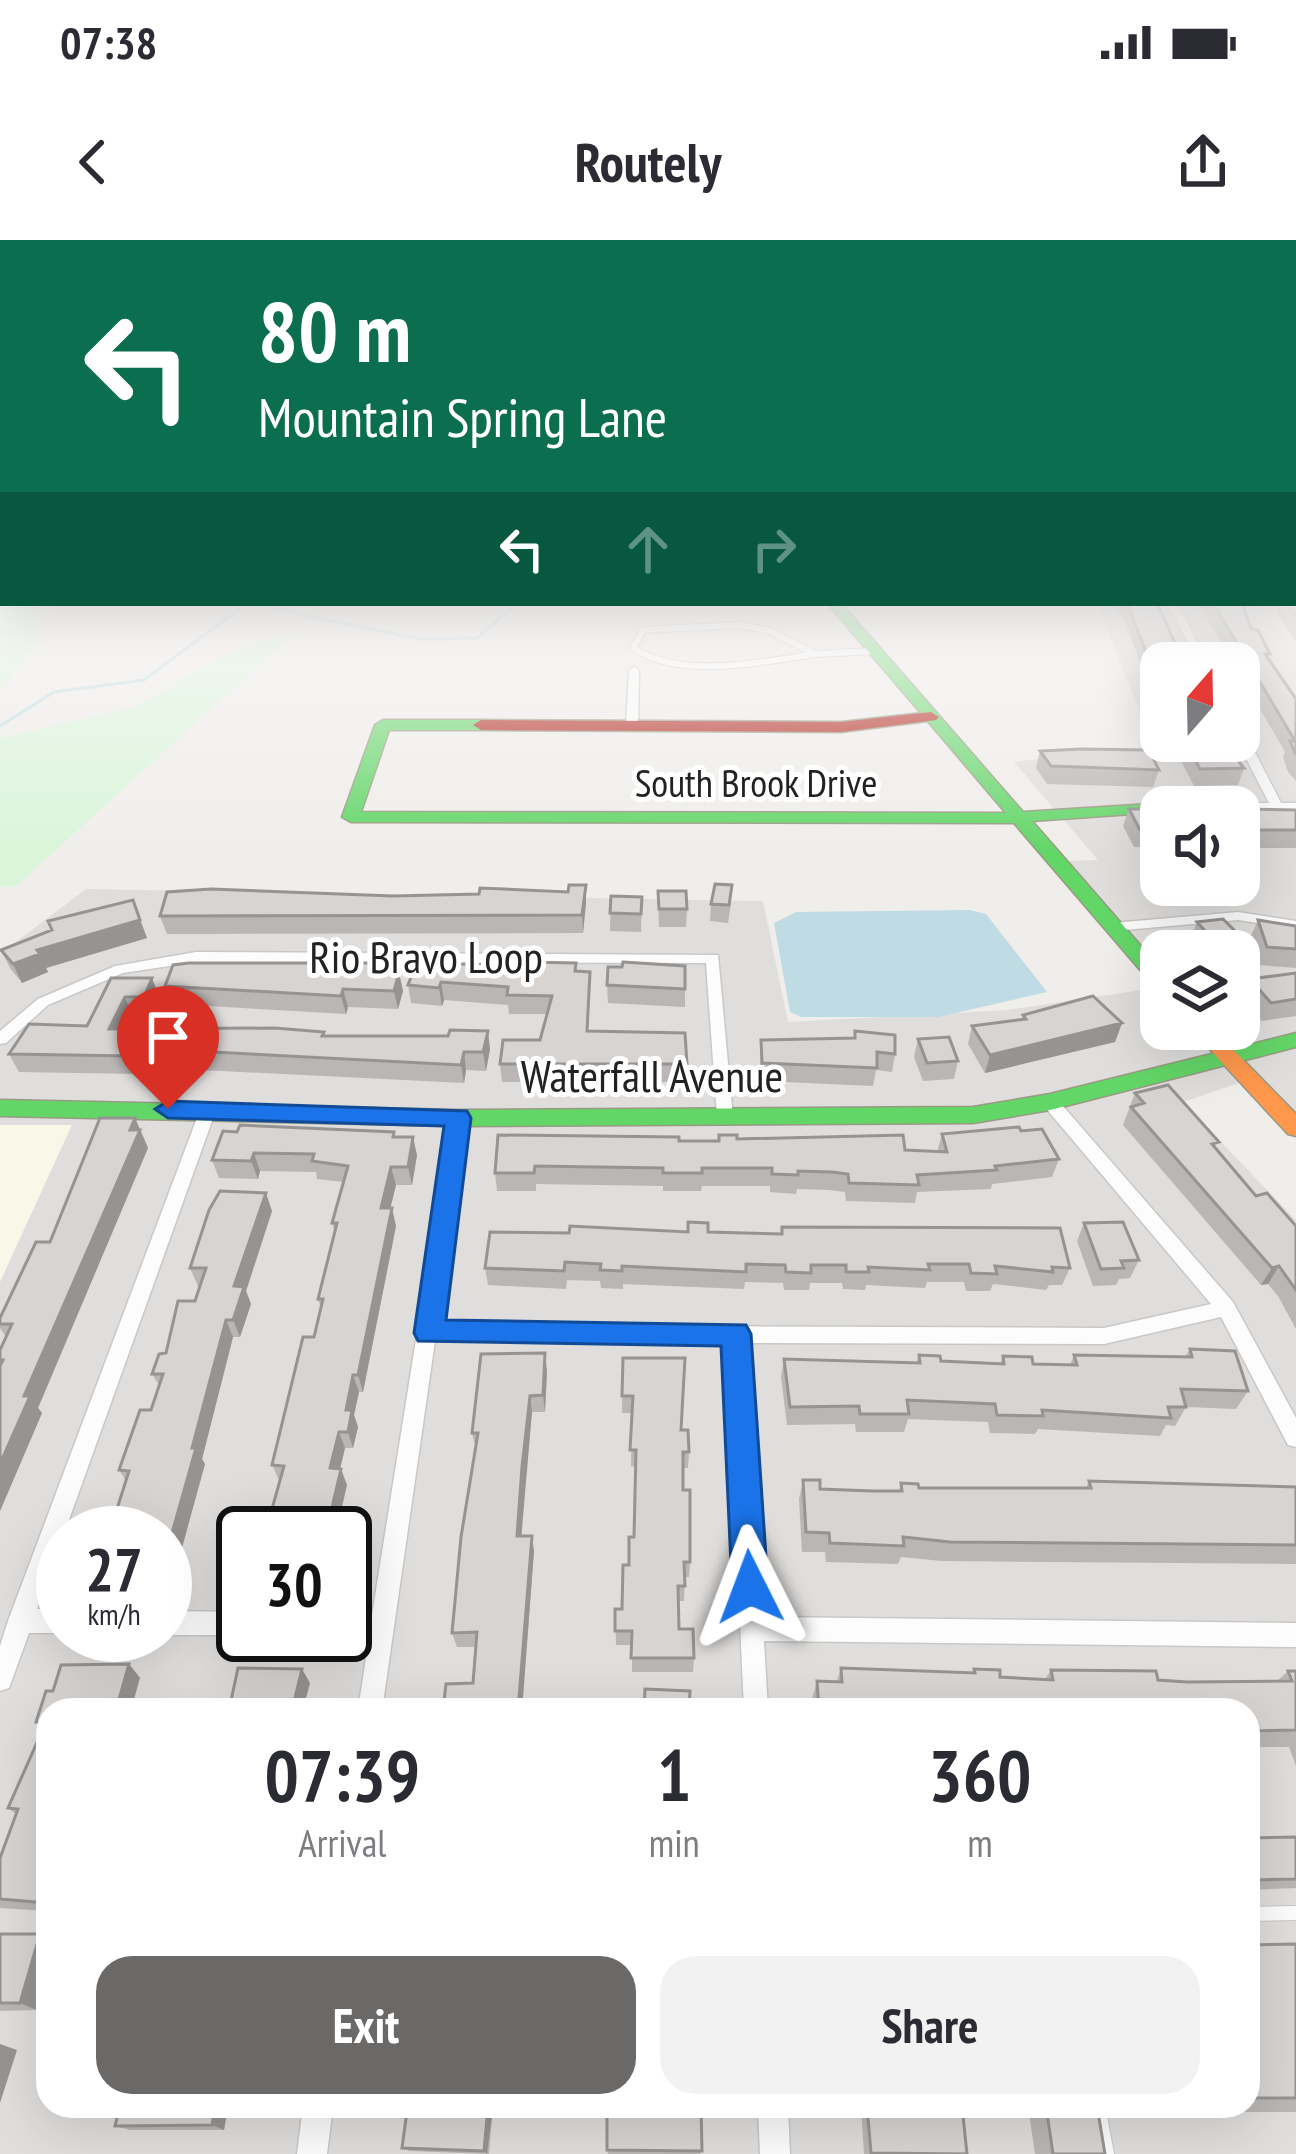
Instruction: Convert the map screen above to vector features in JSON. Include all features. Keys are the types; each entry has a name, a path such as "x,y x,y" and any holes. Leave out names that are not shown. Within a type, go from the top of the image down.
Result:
{"street":[{"path":"634,674 632,726 841,727 932,717"},
{"path":"895,674 1140,958"},
{"name":"South Brook Drive","path":"632,726 383,725 351,817 1018,818 1140,809"},
{"path":"1254,762 1277,807"},
{"path":"1260,807 1296,807"},
{"path":"1113,927 1238,916 1296,925"},
{"name":"Rio Bravo Loop","path":"0,1040 43,1002 120,969 196,957 713,958 725,1117"},
{"name":"Waterfall Avenue","path":"0,1108 458,1118 927,1118 1051,1102 1296,1040"},
{"path":"1219,1050 1296,1128"},
{"path":"1051,1102 1226,1308 1296,1438"},
{"path":"0,1679 208,1110"},
{"path":"371,1698 458,1118"},
{"path":"429,1333 1104,1336 1226,1308"},
{"path":"736,1334 755,1698"},
{"path":"20,1621 36,1621"},
{"path":"372,1627 380,1627"},
{"path":"752,1629 1296,1635"},
{"path":"312,2154 317,2118"},
{"path":"774,2118 775,2154"}],"lane":[{"path":"1260,1914 1296,1913"},
{"path":"1100,2118 1107,2154"}],"shaded area":[{"path":"1125,674 1140,674 1140,713"},
{"path":"1260,674 1296,674 1296,1127 1226,1050 1260,1050 1260,930 1140,930 1140,955 1055,861 1098,860 1014,762 1070,755 1140,756 1140,762 1260,762"},
{"path":"86,889 763,901 788,1022 1008,1010 1140,990 1140,1050 1220,1050 1248,1080 1183,1102 1296,1220 1296,2154 0,2154 0,954"},
{"path":"0,1125 72,1125 0,1282"}],"green space":[{"path":"0,674 13,674 0,690"},
{"path":"192,674 249,674 15,887 0,887 0,738 132,708"}],"water":[{"path":"970,910 986,914 1047,992 938,1017 801,1017 790,1012 774,923 796,912"}],"building":[{"path":"1260,674 1279,674 1296,699 1296,755 1290,741 1295,741 1260,682"},
{"path":"1140,750 1140,762 1155,762 1159,770 1051,766 1040,751"},
{"path":"1196,762 1239,762 1244,768 1200,769"},
{"path":"1129,809 1140,809 1140,830"},
{"path":"1260,809 1296,810 1296,830 1260,830"},
{"path":"715,884 732,885 729,905 711,904"},
{"path":"569,885 586,885 582,915 160,916 167,892 211,889 393,896 479,894 480,888 568,892"},
{"path":"658,891 686,891 687,909 659,909"},
{"path":"611,896 642,897 641,914 610,913"},
{"path":"133,900 140,920 37,950 40,954 13,964 1,950 52,930 48,921"},
{"path":"1223,919 1234,930 1204,930 1197,922"},
{"path":"1258,920 1296,926 1296,949 1267,947"},
{"path":"417,962 524,967 524,962 576,963 575,971 590,972 587,1031 685,1033 687,1064 500,1064 503,1040 540,1040 552,996 507,995 508,987 441,982 439,988 408,985"},
{"path":"623,962 685,966 685,989 607,985 608,967 622,967"},
{"path":"383,963 380,972 399,973 394,991 343,989 341,996 165,986 173,965"},
{"path":"1296,973 1296,999 1271,1003 1260,990 1260,978"},
{"path":"111,978 152,978 144,997 125,997 109,1029 275,1028 324,1032 322,1036 448,1036 450,1030 488,1031 483,1052 464,1052 461,1065 194,1051 192,1057 9,1054 29,1024 87,1026"},
{"path":"1093,996 1122,1023 990,1055 972,1026 1026,1019 1023,1015"},
{"path":"855,1031 895,1035 895,1054 877,1052 877,1068 762,1063 761,1040 855,1038"},
{"path":"949,1037 958,1061 927,1063 918,1039"},
{"path":"1168,1085 1219,1142 1212,1144 1256,1196 1267,1193 1296,1226 1296,1290 1131,1107 1144,1103 1135,1093"},
{"path":"100,1118 135,1118 130,1130 140,1130 24,1396 30,1396 0,1464 0,1350 12,1324 0,1324 0,1318 36,1242 50,1242"},
{"path":"240,1125 394,1132 393,1137 413,1137 408,1167 391,1167 381,1208 392,1208 358,1375 353,1375 346,1410 352,1410 348,1432 339,1432 330,1468 341,1469 332,1506 273,1506 284,1466 272,1465 303,1337 314,1337 337,1223 332,1223 348,1166 312,1161 314,1154 254,1153 251,1161 212,1160 223,1131 237,1132"},
{"path":"1019,1127 1021,1131 1042,1129 1059,1159 995,1166 997,1170 917,1175 919,1185 849,1183 848,1174 772,1174 772,1168 663,1173 663,1168 535,1166 534,1173 495,1173 498,1135 719,1141 719,1135 737,1135 737,1139 903,1135 905,1150 947,1152 942,1134"},
{"path":"220,1191 266,1193 234,1286 244,1287 233,1320 226,1320 180,1506 118,1506 129,1471 119,1470 140,1410 151,1410 163,1374 152,1374 159,1354 166,1353 178,1301 195,1301 206,1268 190,1268"},
{"path":"688,1222 708,1223 708,1232 782,1234 782,1227 1060,1228 1070,1268 1052,1267 1053,1272 995,1266 997,1274 971,1273 969,1264 928,1264 930,1270 868,1267 869,1272 846,1272 846,1265 811,1265 811,1273 786,1272 785,1265 746,1264 746,1272 622,1266 622,1271 600,1270 601,1264 565,1262 564,1271 485,1268 490,1232 569,1233 570,1226 688,1232"},
{"path":"1123,1222 1139,1260 1121,1261 1124,1268 1101,1269 1084,1223"},
{"path":"1190,1349 1235,1351 1248,1391 1181,1389 1186,1407 1168,1407 1171,1418 1042,1410 1043,1416 997,1415 995,1404 907,1400 909,1414 860,1414 859,1406 790,1407 784,1359 920,1363 919,1355 940,1356 941,1361 1004,1364 1003,1356 1032,1357 1033,1364 1077,1365 1074,1355 1192,1357"},
{"path":"545,1353 543,1395 530,1396 522,1467 517,1536 532,1536 519,1698 444,1698 446,1684 473,1683 477,1632 452,1633 478,1433 472,1433 481,1354"},
{"path":"623,1358 685,1358 681,1430 688,1430 683,1490 690,1490 690,1562 684,1562 685,1586 678,1586 679,1629 693,1629 694,1658 631,1658 632,1631 615,1631 615,1609 622,1609 623,1565 629,1565 629,1537 634,1537 633,1396 622,1396"},
{"path":"803,1480 820,1480 820,1489 873,1491 902,1491 901,1483 919,1488 1091,1488 1089,1481 1296,1487 1296,1545 950,1542 903,1537 904,1546 830,1543 829,1533 806,1532"},
{"path":"129,1664 119,1698 44,1698 46,1691 53,1691 61,1665"},
{"path":"238,1668 302,1669 295,1698 232,1698"},
{"path":"841,1668 1000,1670 1000,1677 1053,1680 1051,1670 1156,1671 1158,1680 1187,1682 1292,1681 1288,1671 1296,1671 1296,1730 1260,1731 1260,1698 818,1698 817,1681 842,1682"},
{"path":"645,1689 690,1691 690,1698 645,1698"},
{"path":"36,1745 36,1902 0,1899 0,1858 18,1809 8,1808"},
{"path":"1296,1837 1296,1879 1260,1880 1260,1838"},
{"path":"0,1934 36,1934 20,2003 0,2003"},
{"path":"1296,1944 1296,2098 1260,2098 1260,1945"},
{"path":"117,2118 213,2118 212,2125 115,2126"},
{"path":"406,2118 487,2118 484,2151 402,2148"},
{"path":"607,2118 701,2118 702,2151 607,2150"},
{"path":"868,2118 963,2118 967,2154 871,2153"},
{"path":"1048,2118 1099,2118 1105,2154 1053,2154"}],"waterway":[{"path":"0,726 54,692 144,680 152,674"}],"traffic: fast":[{"path":"896,674 1140,958"},
{"path":"481,725 383,725 351,817 991,819 1140,808"},
{"path":"0,1108 458,1118 973,1115 1050,1102 1296,1040"}],"traffic: slow":[{"path":"1221,1050 1296,1128"}],"traffic: jam":[{"path":"481,725 841,727 931,717"}],"route":[{"path":"168,1109 458,1118 429,1333 736,1334 750,1587"}]}
